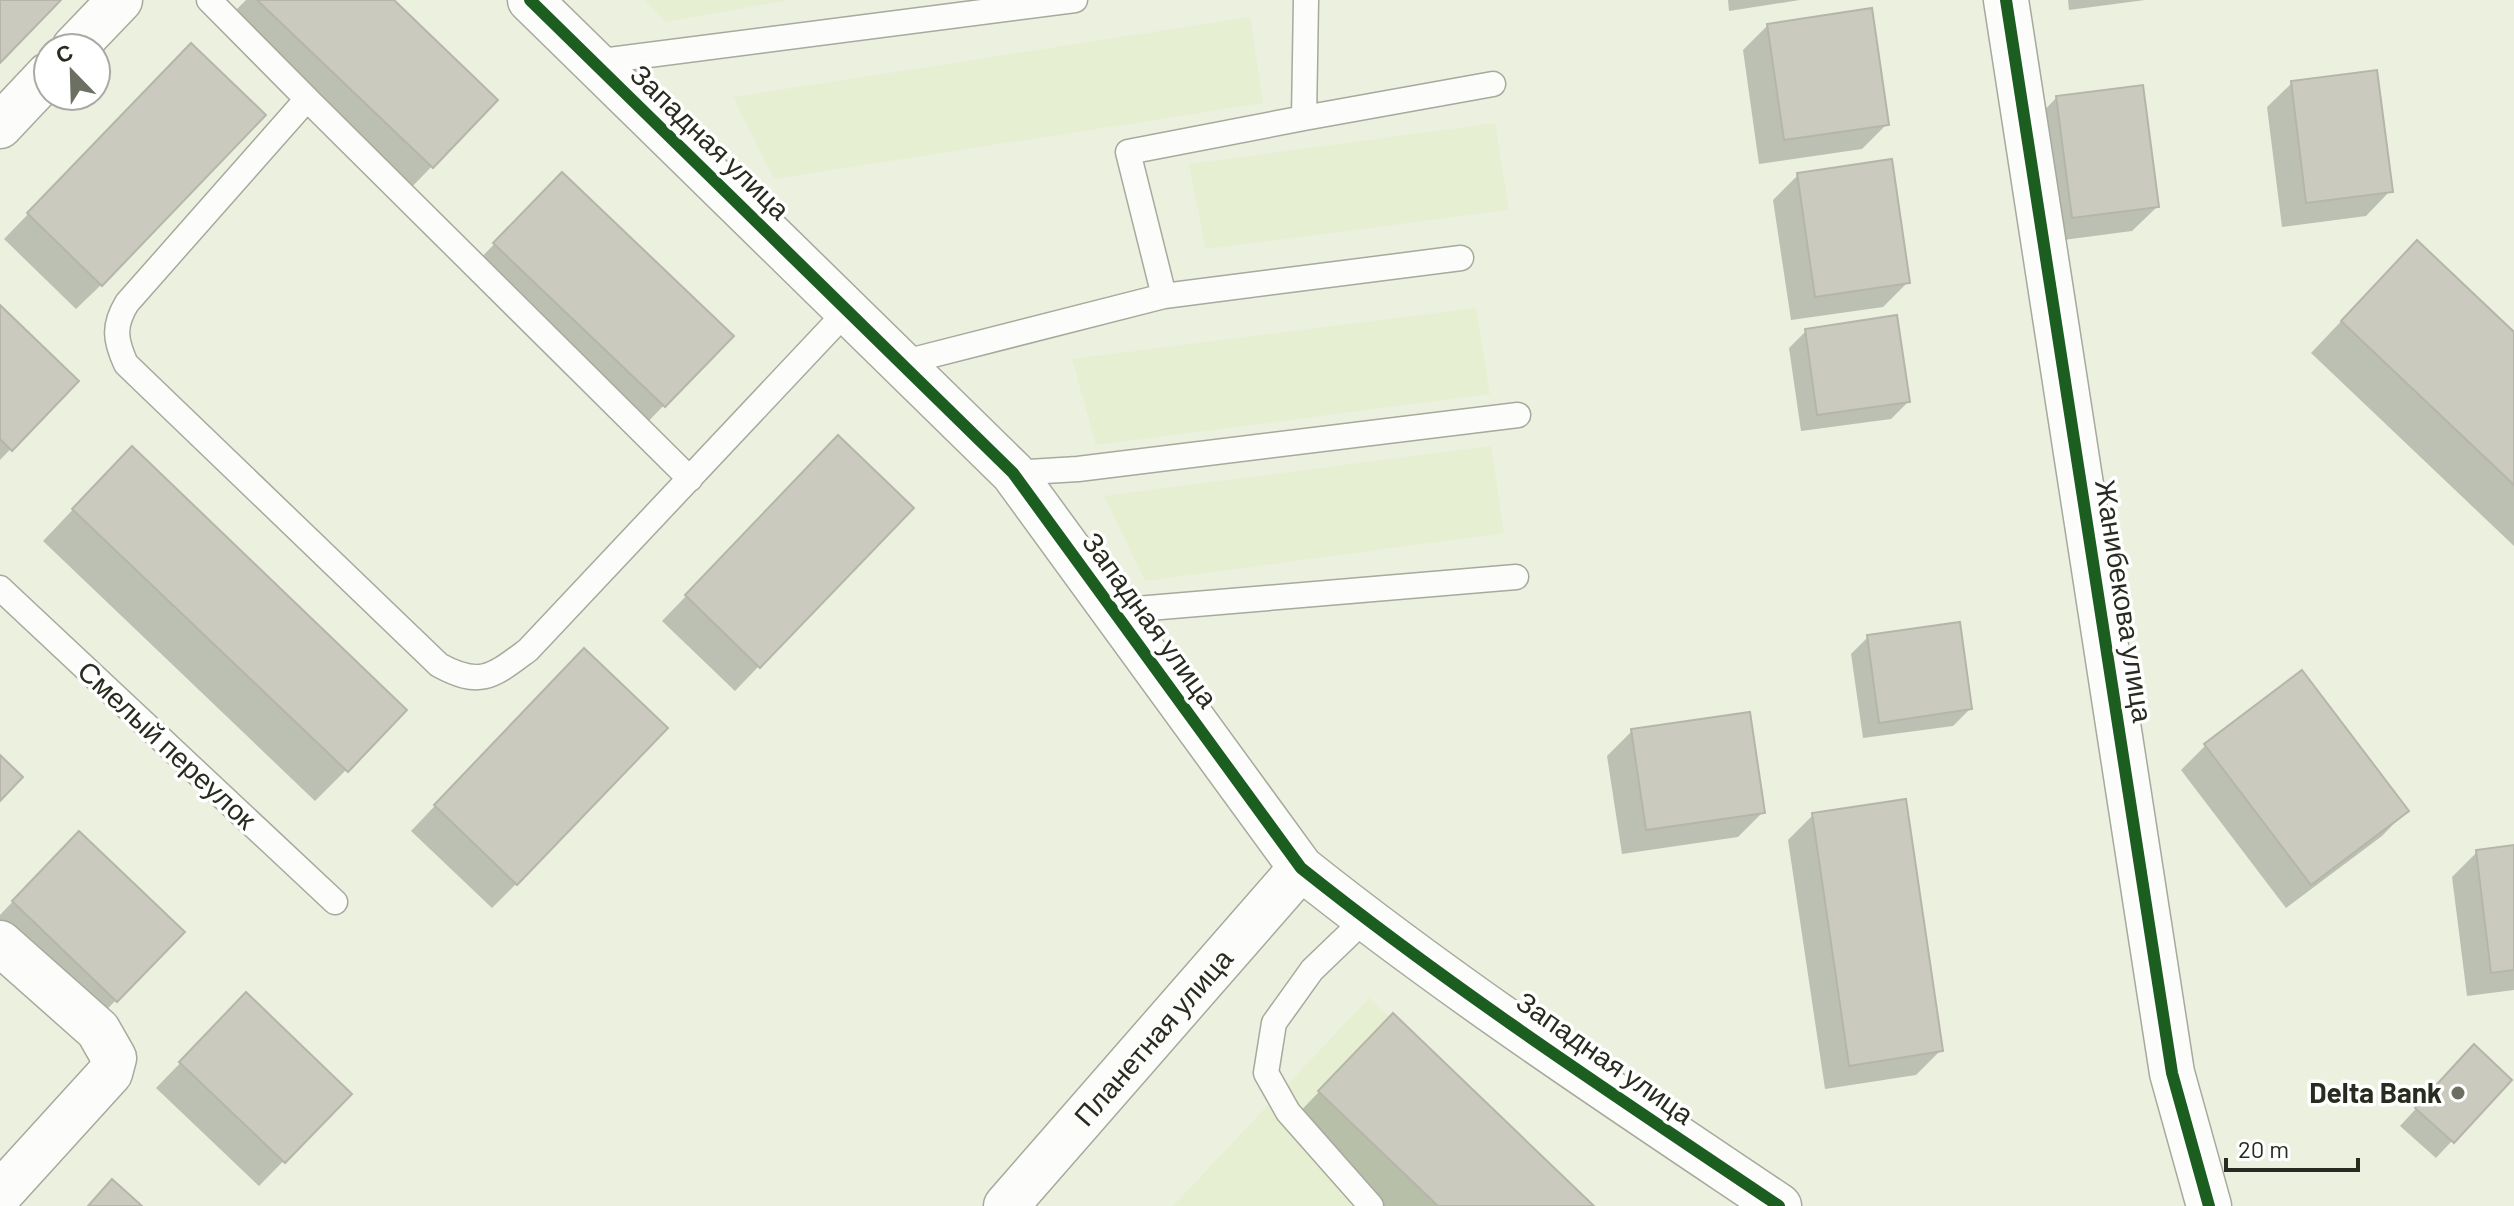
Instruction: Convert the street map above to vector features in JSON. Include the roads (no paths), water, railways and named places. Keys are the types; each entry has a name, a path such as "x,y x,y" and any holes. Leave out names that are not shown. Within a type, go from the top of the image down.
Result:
{"street":[{"path":"89,32 120,0"},
{"name":"Западная улица","path":"530,0 1013,473 1301,868 1365,919 1612,1094 1779,1206"},
{"name":"Жанибекова улица","path":"2006,0 2172,1073 2209,1206"},
{"path":"0,126 32,92"},
{"name":"Планетная улица","path":"1006,1206 1301,868"},
{"path":"0,943 98,1030 114,1058 110,1073 0,1194"}],"lane":[{"path":"209,0 690,479"},
{"path":"594,62 1075,0"},
{"path":"1304,118 1306,0"},
{"path":"1164,296 1128,152 1493,84"},
{"path":"307,99 127,303 116,321 117,344 126,364 439,665 464,678 496,674 528,650 848,310"},
{"path":"901,363 1164,296 1461,258"},
{"path":"1013,473 1078,469 1518,415"},
{"path":"1113,611 1516,577"},
{"name":"Смелый переулок","path":"0,588 335,902"},
{"path":"1365,919 1312,970 1274,1023 1266,1073 1288,1112 1371,1206"}],"place":[{"name":"Delta Bank","path":"2458,1093"}]}
